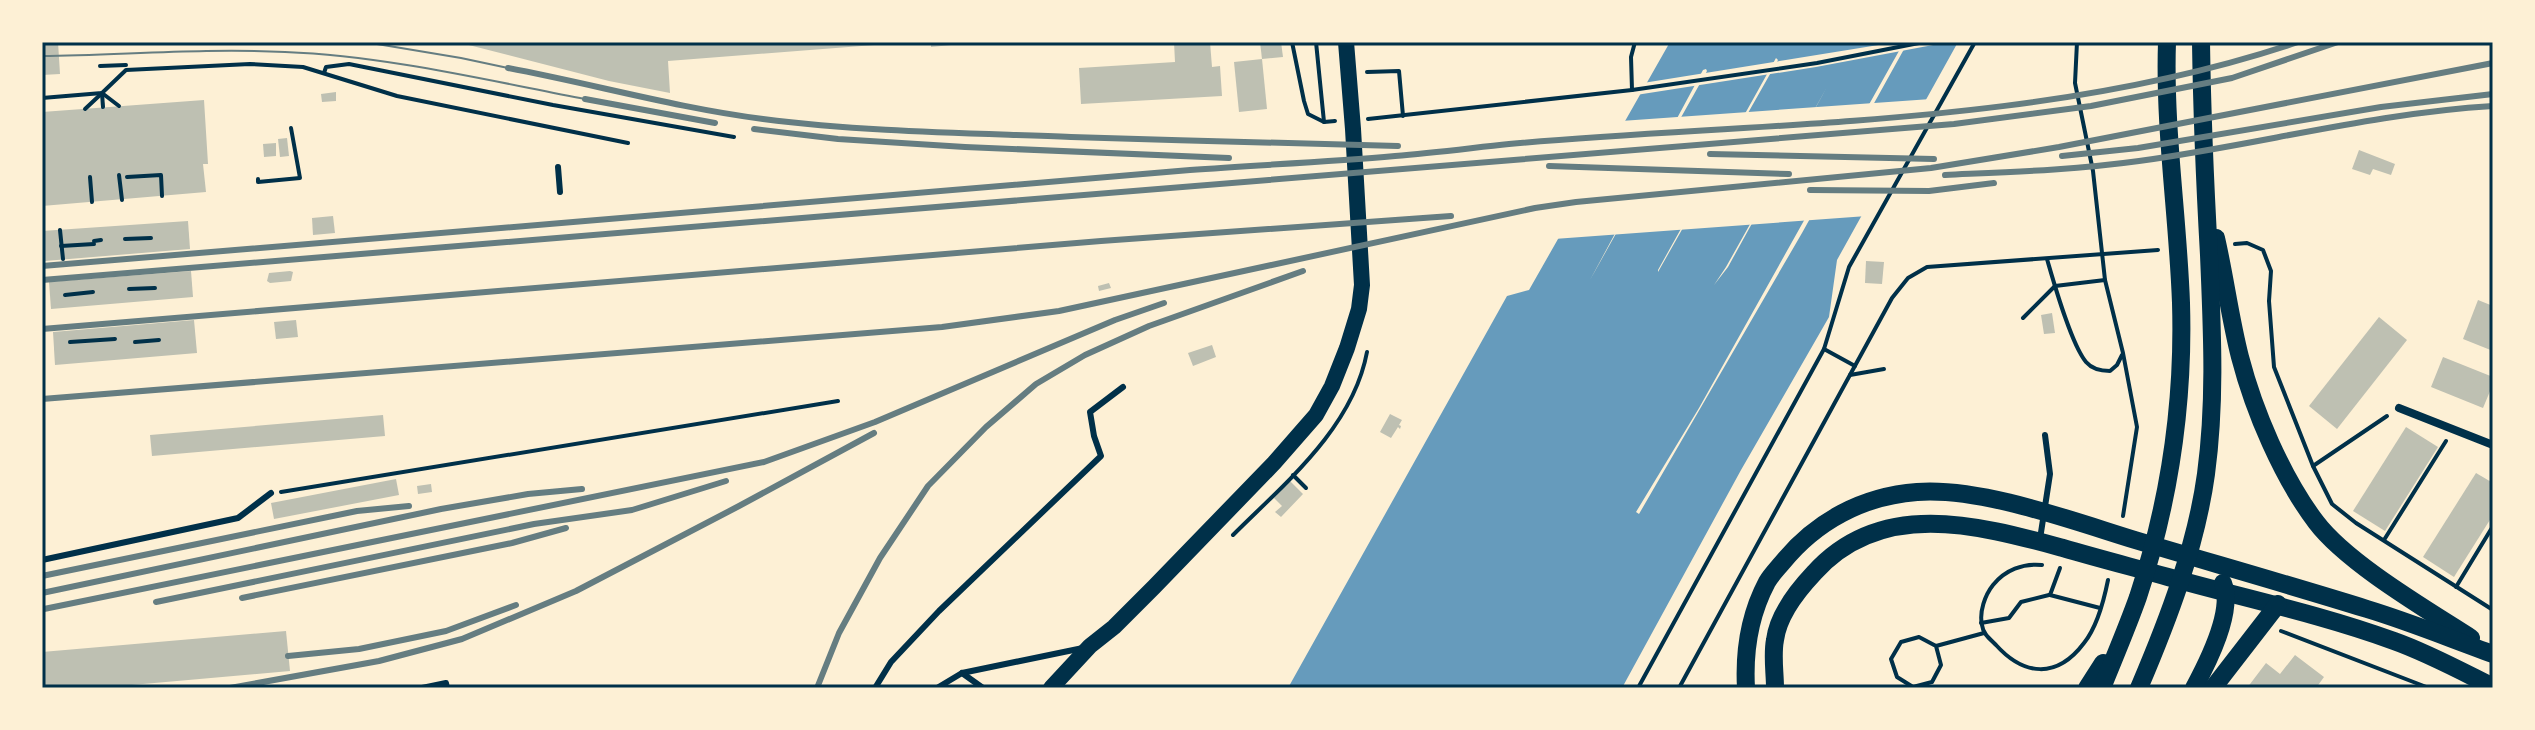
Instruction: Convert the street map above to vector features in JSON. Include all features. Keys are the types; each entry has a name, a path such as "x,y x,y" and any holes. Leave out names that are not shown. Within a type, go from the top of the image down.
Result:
{"main road":[{"path":"1051,688 1274,463 1316,415 1332,386 1359,309 1362,285 1346,42"},
{"path":"2139,688 2158,643 2191,542 2206,474 2212,422 2214,364 2201,42"},
{"path":"2102,688 2130,620 2156,532 2175,440 2181,304 2165,48"},
{"path":"2206,192 2240,355 2255,403 2292,483 2317,523 2350,555 2493,653"},
{"path":"1746,688 1746,647 1768,581 1791,552 1819,526 1851,507 1918,492 1959,493 2044,513 2369,610 2493,653"},
{"path":"1775,688 1774,639 1785,611 1828,557 1860,536 1901,525 1944,523 2001,531 2278,604 2396,641 2493,687"},
{"path":"2194,688 2225,612 2227,593 2209,562"},
{"path":"2216,687 2278,604"},
{"path":"2087,688 2130,620"}],"street":[{"path":"2399,408 2493,445"}],"lane":[{"path":"558,167 560,192"},
{"path":"875,688 891,662 939,611 1101,456 1090,412 1123,387"},
{"path":"2039,542 2050,474 2045,435"},
{"path":"42,560 238,518 271,493"},
{"path":"937,688 962,673 1090,646"},
{"path":"962,673 983,688"},
{"path":"422,688 446,683 447,688"}],"path":[{"path":"1292,42 1308,114 1324,122 1316,42"},
{"path":"1634,90 1631,57 1635,42"},
{"path":"1392,117 1634,90 1817,63 1924,42"},
{"path":"1638,688 1824,349 1849,267 1975,42"},
{"path":"2076,42 2075,83 2093,171 2105,280 2137,427 2123,517"},
{"path":"1366,63 1366,72 1399,71 1403,116"},
{"path":"100,66 286,64 397,96 628,143"},
{"path":"324,73 326,67 349,64 734,137"},
{"path":"85,109 126,65"},
{"path":"102,93 103,107"},
{"path":"42,98 102,93 119,106"},
{"path":"259,189 258,181 300,178 291,128"},
{"path":"119,175 122,200"},
{"path":"127,177 161,175 162,196"},
{"path":"90,177 92,202"},
{"path":"60,230 63,259"},
{"path":"125,239 151,238"},
{"path":"61,246 101,240"},
{"path":"2247,243 2263,250 2271,271 2269,301 2274,367 2313,466 2332,504 2356,523 2493,610"},
{"path":"1679,688 1892,298 1908,278 1927,267 2074,257"},
{"path":"2047,259 2077,346 2087,363 2095,369 2110,371 2123,353"},
{"path":"2023,318 2055,286 2105,280"},
{"path":"129,289 155,288"},
{"path":"65,295 93,292"},
{"path":"70,342 115,339"},
{"path":"135,342 159,340"},
{"path":"1232,536 1306,462 1342,415 1364,366 1368,341"},
{"path":"1824,349 1855,366"},
{"path":"1850,375 1884,369"},
{"path":"271,493 838,401"},
{"path":"2313,466 2399,408"},
{"path":"2384,540 2444,447 2452,428"},
{"path":"1293,475 1306,488"},
{"path":"2456,587 2493,526"},
{"path":"2070,570 2038,564 2017,567 1999,577 1985,594 1981,623 1984,633 2009,660 2028,669 2048,669 2068,660 2086,642 2110,572"},
{"path":"2050,595 2060,568"},
{"path":"1981,623 2009,618 2021,602 2050,595 2100,608"},
{"path":"2264,624 2429,688"},
{"path":"1936,646 1941,665 1932,682 1913,687 1897,677 1891,659 1901,642 1919,637 1936,646 1984,633"}],"water":[{"path":"1670,42 1904,42 1699,408 1636,512 1639,514 1802,233 1908,42 1958,42 1837,260 1829,317 1622,688 1288,688 1507,296 1529,290","holes":["1776,58 1778,60 1658,272 1658,270","1703,70 1707,71 1590,280","1827,87 1728,267 1714,285"]}],"pier":[{"path":"1897,42 1949,42 1816,67 1636,95 1643,83"},
{"path":"1931,99 1867,216 1554,239 1621,121"}],"building":[{"path":"42,42 58,42 60,74 42,75"},
{"path":"457,42 887,44 668,61 670,93 609,81"},
{"path":"931,42 961,42 961,44 931,47"},
{"path":"1174,42 1210,42 1212,67 1220,66 1222,96 1081,104 1079,68 1175,62"},
{"path":"1260,42 1281,42 1283,57 1262,59"},
{"path":"1262,59 1267,109 1239,112 1234,62"},
{"path":"336,92 336,101 322,102 321,94"},
{"path":"204,100 208,164 203,164 206,192 42,206 42,112"},
{"path":"287,138 289,156 280,157 278,139"},
{"path":"276,143 276,156 264,157 263,144"},
{"path":"2359,150 2395,164 2391,175 2373,169 2370,175 2352,169"},
{"path":"333,216 335,233 313,235 312,218"},
{"path":"188,221 190,249 45,261 42,231"},
{"path":"1866,261 1884,262 1882,284 1865,283"},
{"path":"191,271 193,297 51,309 49,282"},
{"path":"293,272 291,281 267,281 269,273"},
{"path":"1109,283 1111,288 1099,291 1098,286"},
{"path":"2478,300 2493,306 2493,351 2463,339"},
{"path":"2052,313 2055,333 2044,334 2041,315"},
{"path":"2379,317 2407,340 2337,429 2309,406"},
{"path":"194,320 197,353 55,365 53,332"},
{"path":"296,320 298,337 276,339 274,322"},
{"path":"1212,345 1216,357 1193,366 1188,353"},
{"path":"2443,357 2493,377 2483,408 2431,387"},
{"path":"1390,414 1402,420 1400,429 1398,427 1391,438 1380,432"},
{"path":"383,415 385,436 152,456 150,435"},
{"path":"2406,427 2438,447 2385,531 2353,511"},
{"path":"2476,473 2493,483 2493,515 2454,577 2423,557"},
{"path":"396,479 399,495 274,519 271,503"},
{"path":"1290,481 1303,494 1281,517 1275,512 1282,506 1274,498"},
{"path":"431,484 432,492 418,494 417,486"},
{"path":"286,631 290,671 98,688 42,688 42,652"},
{"path":"2295,655 2324,677 2316,688 2247,688 2266,663 2280,674"}],"tram line":[{"path":"42,42 53,42"},
{"path":"365,42 508,68"},
{"path":"42,56 224,51 323,54 436,70 585,99"}],"railway":[{"path":"42,266 1608,136 1908,116 2007,106 2106,91 2203,70 2298,42"},
{"path":"42,280 1954,124 2091,106 2232,78 2338,42"},
{"path":"42,399 942,327 1059,311 1535,208 1931,168 2059,147 2493,63"},
{"path":"508,68 699,109 840,127 1398,146"},
{"path":"2062,156 2138,148 2381,107 2493,94"},
{"path":"585,99 715,123"},
{"path":"1945,175 2066,169 2139,161 2404,115 2493,106"},
{"path":"754,129 838,139 965,147 1229,158"},
{"path":"1710,154 1934,159"},
{"path":"1549,166 1789,174"},
{"path":"1810,190 1929,191 1994,183"},
{"path":"42,329 1101,241 1451,216"},
{"path":"817,688 839,633 880,558 928,486 986,427 1036,384 1085,355 1149,326 1303,271"},
{"path":"44,609 764,462 875,422 1115,320 1164,303"},
{"path":"230,688 379,661 462,639 576,591 874,433"},
{"path":"156,602 534,524 632,510 726,481"},
{"path":"42,593 441,509 528,494 582,489"},
{"path":"42,576 357,511 409,506"},
{"path":"242,598 512,543 566,528"},
{"path":"288,656 359,649 446,631 516,605"}]}
